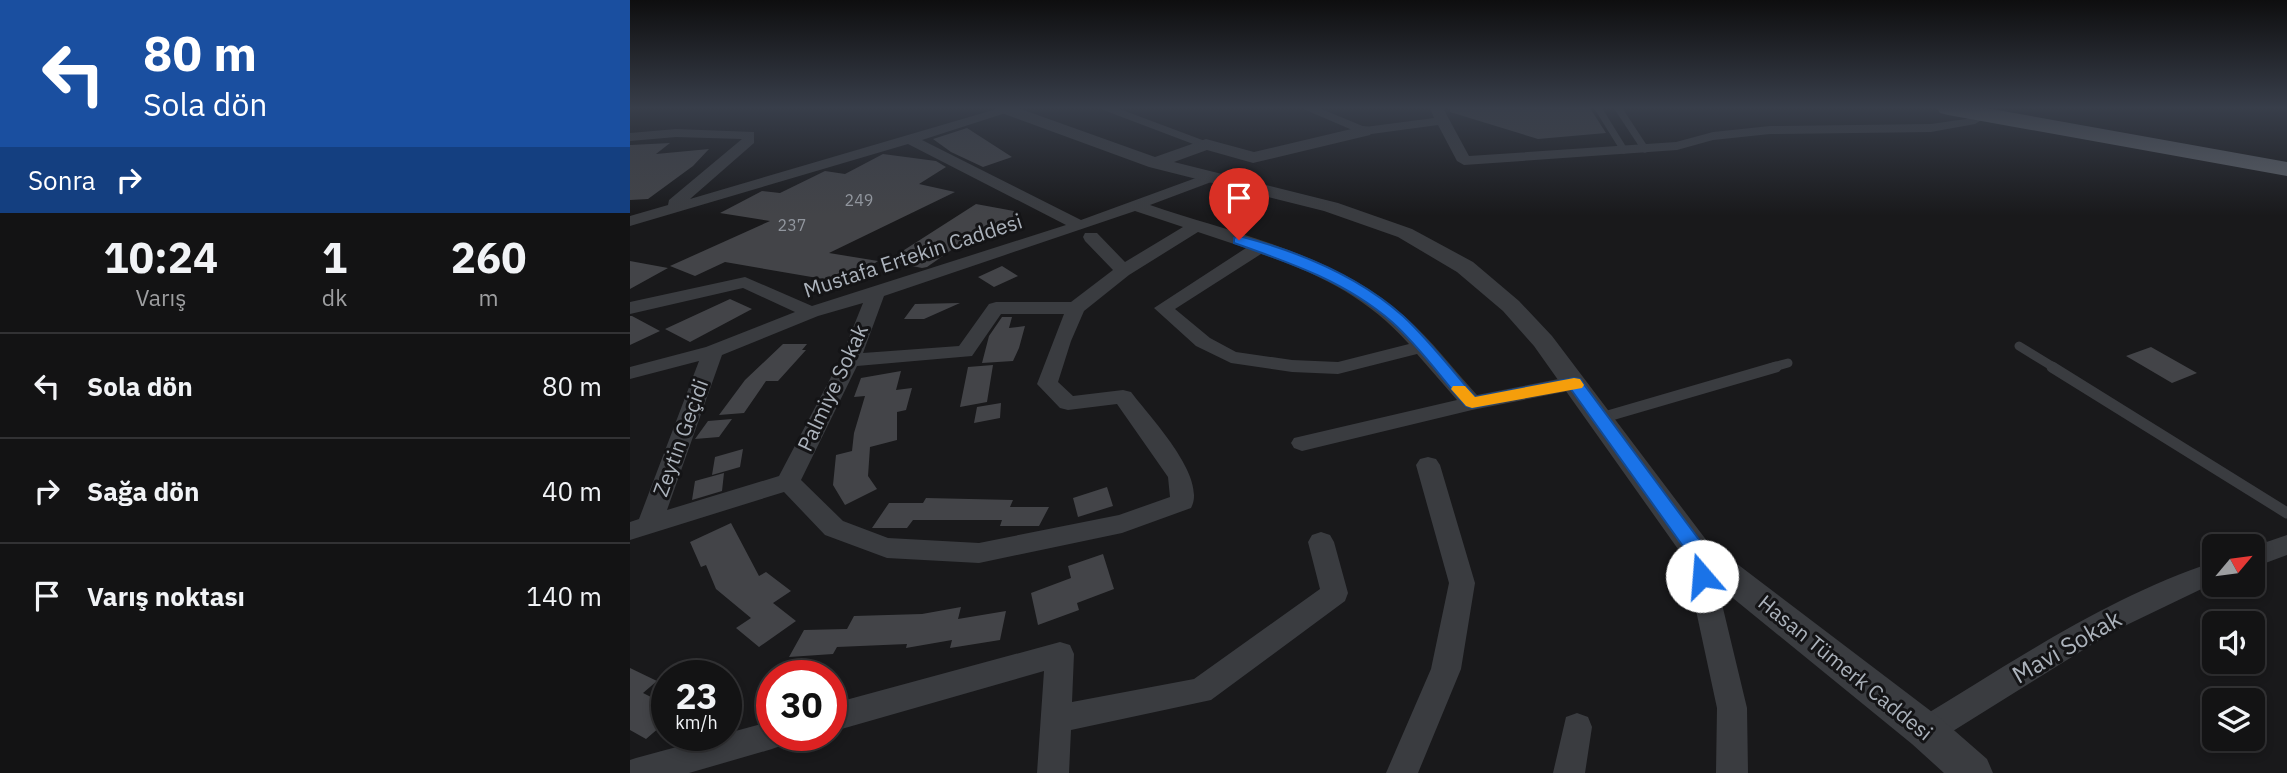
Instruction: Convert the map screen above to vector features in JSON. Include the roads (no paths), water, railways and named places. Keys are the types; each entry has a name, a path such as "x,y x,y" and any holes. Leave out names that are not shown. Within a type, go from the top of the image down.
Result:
{"highway":[{"path":"2157,144 2287,169"},
{"path":"2185,144 2287,161"}],"street":[{"path":"668,209 742,144"},
{"path":"630,221 892,144"},
{"path":"920,144 1086,232 1124,271"},
{"name":"Hasan Tümerk Caddesi","path":"1104,144 1155,163 1209,178 1331,206 1405,233 1465,267 1511,306 1543,341 1696,550 1926,732 1973,773"},
{"path":"1206,144 1253,158 1310,144"},
{"path":"1155,163 1206,144"},
{"path":"1455,144 1464,161 1682,144"},
{"name":"Mustafa Ertekin Caddesi","path":"630,373 712,351 811,312 1086,232 1136,206 1209,178"},
{"path":"1136,206 1312,265 1359,290 1398,320 1472,403"},
{"path":"640,528 788,482 834,528 887,548 979,553 1122,524 1182,502 1180,477 1162,448 1123,397 1068,403 1047,384 1076,308 1124,271 1197,226"},
{"path":"1260,247 1163,308 1203,342 1231,357 1243,359 1338,368 1420,347"},
{"path":"630,308 745,282 811,312"},
{"name":"Palmiye Sokak","path":"788,482 850,360 876,293"},
{"path":"850,360 965,352 996,308 1076,308"},
{"name":"Zeytin Geçidi","path":"640,528 712,351"},
{"path":"1303,443 1472,403 1574,383"},
{"path":"1402,773 1447,669 1462,583 1428,465"},
{"path":"1058,719 1201,691 1335,593 1321,542"},
{"path":"2265,553 2287,545"},
{"path":"1696,550 1732,708 1732,773"},
{"name":"Mavi Sokak","path":"1926,732 2124,615 2202,577"},
{"path":"847,714 1060,654 1053,773"},
{"path":"1569,773 1577,727"},
{"path":"636,773 756,739"}],"lane":[{"path":"1618,144 1622,150"},
{"path":"1642,144 1645,149"},
{"path":"2019,346 2287,513"},
{"path":"1601,418 1788,363"}]}
